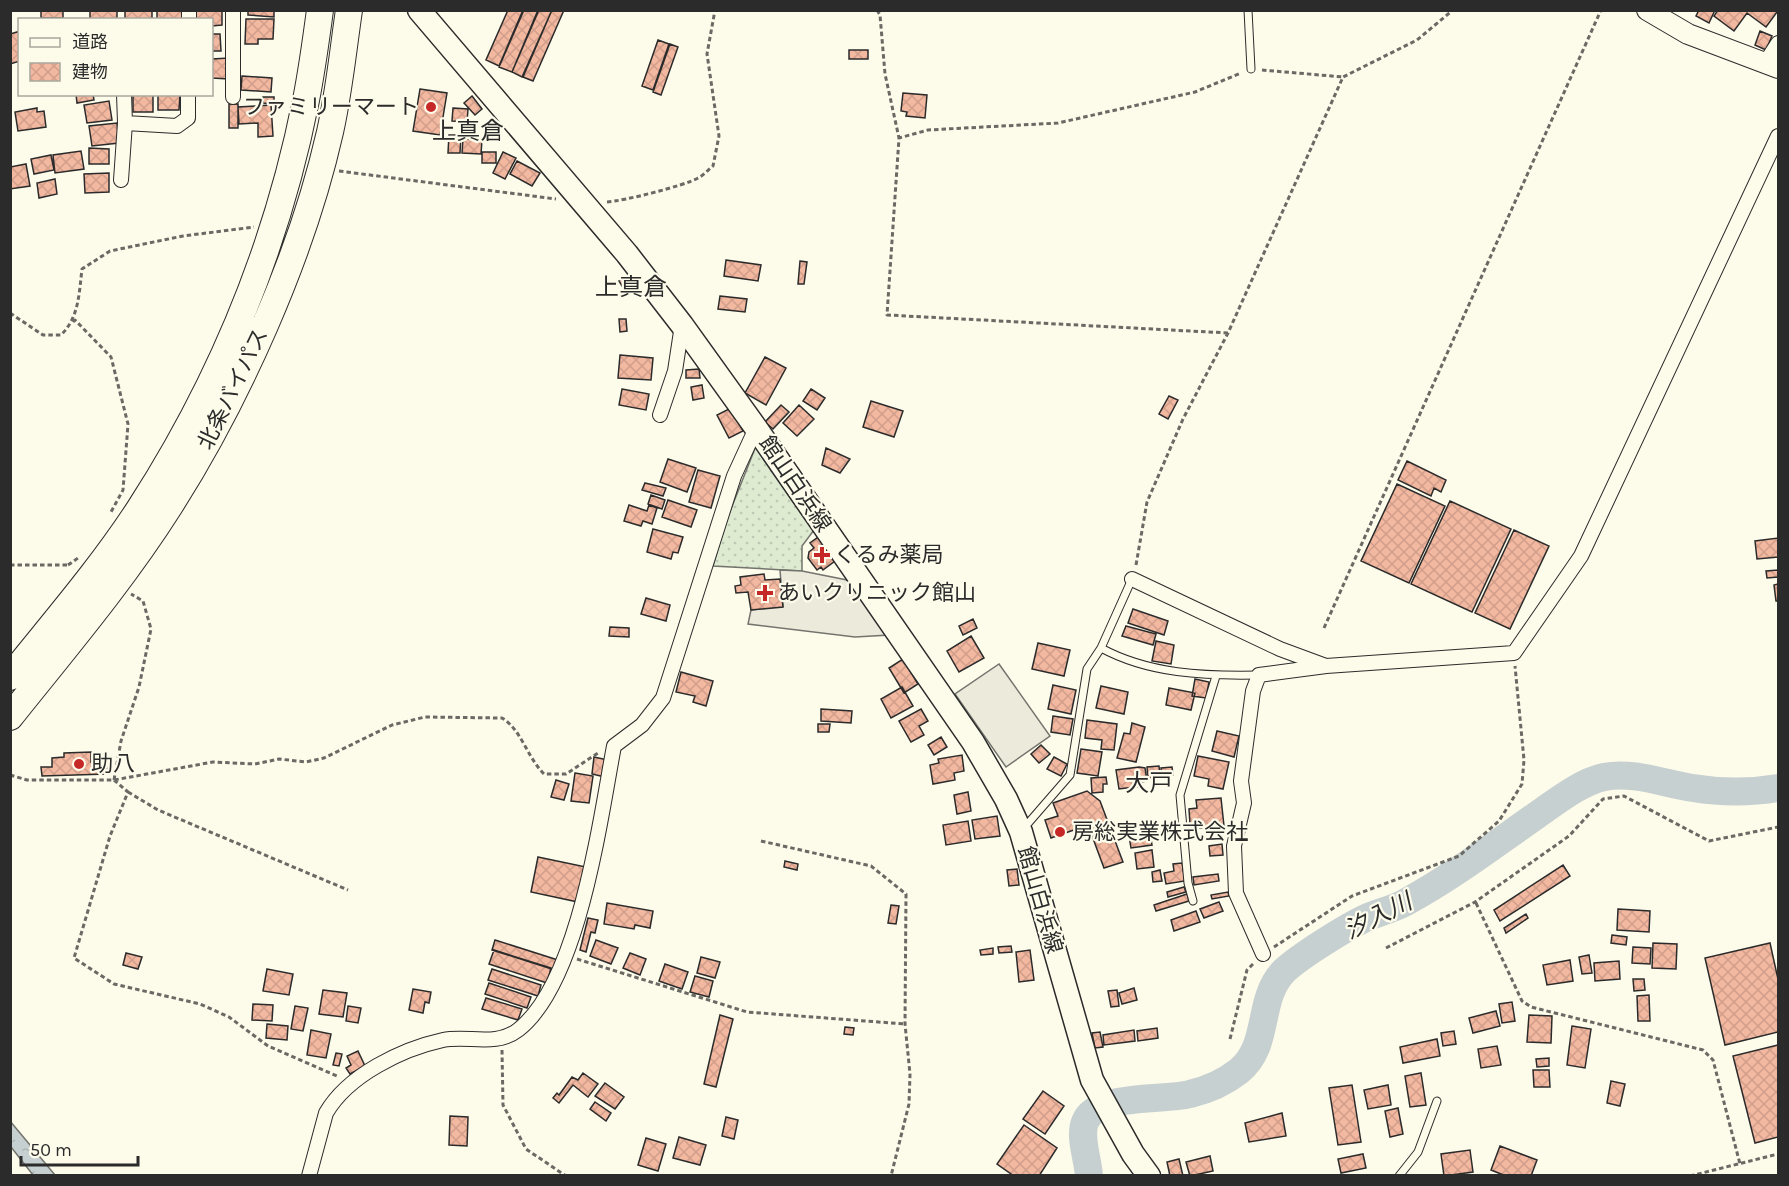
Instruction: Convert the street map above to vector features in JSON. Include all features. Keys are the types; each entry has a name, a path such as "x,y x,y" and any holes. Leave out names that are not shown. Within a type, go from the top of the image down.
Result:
{"highway":[{"name":"北条バイパス","path":"10,677 80,566 140,508 197,411 250,295 273,224 306,100 320,10"},
{"name":"北条バイパス","path":"10,717 116,585 203,452 238,383 274,299 320,169 336,99 349,10"}],"main road":[{"name":"館山白浜線","path":"419,10 640,268 756,428 973,742 1021,832 1092,1080 1133,1154 1149,1176"},
{"path":"1647,10 1688,34 1772,65"}],"street":[{"path":"233,10 233,97"},
{"path":"1772,65 1779,43"},
{"path":"121,180 125,123 124,96"},
{"path":"125,123 177,126 188,118 188,96"},
{"path":"1263,954 1236,892 1234,846 1244,803 1241,781 1253,691 1259,675 1326,666 1514,653 1581,556 1779,136"},
{"path":"660,415 675,371 682,325"},
{"path":"309,1176 326,1113 331,1104 354,1083 404,1053 444,1040 500,1039 518,1030 535,1014 553,983 580,910 591,868 614,746 642,725 663,698 734,476 756,428"},
{"path":"1132,579 1280,648 1326,666"}],"lane":[{"path":"1248,10 1251,69"},
{"path":"1021,832 1070,775 1087,669 1101,648 1132,579"},
{"path":"1101,648 1125,661 1153,669 1216,676 1259,675"},
{"path":"1193,901 1188,883 1180,795 1216,676"},
{"path":"1399,1176 1418,1152 1437,1101"}],"path":[{"path":"320,169 584,202 620,201 698,178 713,166 719,136 707,54 715,10"},
{"path":"877,10 880,15 885,74 900,138 887,315 1228,333"},
{"path":"900,138 928,130 1058,123 1195,92 1251,69 1343,77 1417,40 1453,10"},
{"path":"1324,628 1600,10"},
{"path":"1132,579 1147,502 1183,419 1228,333 1343,77"},
{"path":"72,324 78,304 82,269 110,251 183,236 273,224"},
{"path":"10,313 43,335 61,335 75,320 111,357 128,424 123,490 108,517"},
{"path":"10,565 80,566"},
{"path":"114,780 121,741 139,687 151,629 143,601 116,585"},
{"path":"1230,1039 1247,970 1263,954 1352,897 1459,856 1499,821 1522,784 1524,760 1514,653"},
{"path":"10,775 27,780 114,780 213,762 255,764 279,759 306,762 324,758 392,725 425,717 502,718 511,723 531,761 544,774 566,774 591,756 614,746"},
{"path":"114,780 128,792 158,810 348,890"},
{"path":"128,792 110,836 74,958 114,984 200,1004 229,1017 268,1046 354,1083"},
{"path":"1386,948 1475,903 1569,836 1603,799 1624,796 1709,841 1779,827"},
{"path":"761,841 871,866 906,894 905,1024 910,1074 909,1104 891,1176"},
{"path":"1475,903 1522,1001 1531,1007 1703,1050 1713,1060 1740,1164"},
{"path":"564,955 747,1012 905,1024"},
{"path":"500,1039 503,1105 526,1149 566,1176"},
{"path":"1690,1176 1779,1154"}],"green space":[{"path":"756,446 814,530 802,546 802,571 713,566 725,524"}],"shaded area":[{"path":"780,570 802,571 852,581 889,635 855,637 748,624 751,610 783,606"},
{"path":"999,664 1050,736 1006,767 955,694"}],"water":[{"path":"10,1121 55,1175 33,1175 11,1147"}],"building":[{"path":"41,10 63,10 63,18 41,18"},
{"path":"90,10 117,10 117,18 90,18"},
{"path":"125,10 152,10 152,18 125,18"},
{"path":"157,10 184,10 184,18 157,18"},
{"path":"195,10 222,10 222,25 213,26 213,18 196,18"},
{"path":"248,10 274,10 274,17 248,15"},
{"path":"508,10 523,10 499,66 486,60"},
{"path":"524,10 538,10 512,72 499,67"},
{"path":"539,10 552,10 522,77 512,72"},
{"path":"552,10 564,10 533,81 523,77"},
{"path":"1699,10 1715,10 1709,23 1696,16"},
{"path":"1718,10 1775,10 1777,12 1766,27 1747,13 1734,31 1714,16"},
{"path":"246,19 274,19 273,39 258,39 258,44 245,44"},
{"path":"1760,31 1772,36 1766,50 1755,45"},
{"path":"18,32 18,62 10,64 10,34"},
{"path":"213,34 220,34 221,51 213,51"},
{"path":"658,40 669,44 653,90 642,86"},
{"path":"670,44 678,47 661,95 653,92"},
{"path":"849,50 868,50 868,59 849,59"},
{"path":"229,58 229,79 213,78 213,59"},
{"path":"242,76 272,78 271,92 241,90"},
{"name":"ファミリーマート","path":"420,89 447,93 440,135 413,131"},
{"path":"903,93 927,95 925,118 906,116 907,112 901,111"},
{"path":"76,96 93,96 94,100 77,103"},
{"path":"133,96 153,96 153,112 133,112"},
{"path":"158,96 180,96 179,110 158,110"},
{"path":"472,96 482,109 475,115 464,103"},
{"path":"263,97 274,97 274,104 263,103"},
{"path":"109,101 112,120 87,123 84,105"},
{"path":"229,104 238,104 238,128 229,128"},
{"path":"271,105 273,136 258,137 258,123 239,124 238,107"},
{"path":"37,108 37,112 44,111 46,127 18,131 15,112"},
{"path":"453,108 468,109 467,122 452,121"},
{"path":"117,123 119,143 92,146 89,126"},
{"path":"449,135 461,135 460,153 448,153"},
{"path":"463,139 482,140 481,154 462,153"},
{"path":"89,148 109,149 109,164 89,164"},
{"path":"81,151 84,169 55,173 53,155"},
{"path":"482,152 496,152 496,163 482,163"},
{"path":"503,152 516,158 505,179 493,173"},
{"path":"51,155 54,170 34,174 31,159"},
{"path":"517,161 540,173 532,186 510,174"},
{"path":"26,164 30,186 10,189 10,167"},
{"path":"109,173 109,192 85,193 84,174"},
{"path":"55,179 57,194 39,198 37,183"},
{"path":"726,260 761,265 758,281 724,276"},
{"path":"800,261 807,262 804,284 798,284"},
{"path":"629,274 635,284 625,291 619,281"},
{"path":"720,296 747,299 745,312 718,309"},
{"path":"619,319 626,319 627,331 620,332"},
{"path":"620,355 653,358 651,380 618,378"},
{"path":"765,357 786,368 766,405 745,393"},
{"path":"699,369 700,378 686,378 686,370"},
{"path":"702,385 704,398 693,400 691,387"},
{"path":"622,389 649,394 646,410 619,405"},
{"path":"811,389 825,398 817,410 803,401"},
{"path":"1169,396 1178,400 1168,419 1159,414"},
{"path":"871,401 903,411 894,437 863,427"},
{"path":"781,405 789,412 773,429 765,422"},
{"path":"799,405 814,419 797,436 783,423"},
{"path":"731,408 743,431 729,438 717,415"},
{"path":"826,448 850,459 840,473 822,465"},
{"path":"668,459 696,468 687,492 660,482"},
{"path":"1407,461 1446,480 1441,492 1434,488 1431,496 1398,480"},
{"path":"698,470 720,476 711,508 689,502"},
{"path":"645,483 666,488 663,496 642,490"},
{"path":"1397,484 1445,506 1409,583 1361,561"},
{"path":"651,495 665,500 662,509 648,504"},
{"path":"668,500 697,510 691,527 662,517"},
{"path":"1450,501 1511,529 1472,612 1411,584"},
{"path":"629,505 647,511 649,505 657,508 652,524 643,521 641,526 624,521"},
{"path":"653,529 683,537 678,553 673,552 671,559 647,552"},
{"path":"1514,530 1549,546 1510,629 1475,613"},
{"name":"くるみ薬局","path":"821,535 839,558 823,570 821,567 817,570 808,558 809,552 814,548 810,543"},
{"path":"1778,538 1778,557 1757,559 1755,541"},
{"path":"1778,570 1778,577 1767,578 1766,571"},
{"name":"あいクリニック館山","path":"764,574 765,580 780,579 783,607 751,610 748,592 736,593 735,586 741,585 740,577"},
{"path":"1778,584 1778,601 1776,601 1774,585"},
{"path":"646,598 670,605 666,621 641,614"},
{"path":"1133,609 1168,621 1164,635 1128,623"},
{"path":"973,619 977,628 963,635 959,626"},
{"path":"1126,626 1156,634 1153,645 1122,636"},
{"path":"610,627 629,628 629,637 609,636"},
{"path":"971,636 984,658 959,672 947,651"},
{"path":"1156,641 1174,645 1171,664 1152,661"},
{"path":"1038,643 1070,650 1064,676 1032,669"},
{"path":"903,659 918,684 904,693 889,668"},
{"path":"681,672 713,681 706,706 693,702 695,696 676,692"},
{"path":"1195,679 1209,682 1206,698 1192,696"},
{"path":"1053,685 1076,690 1071,714 1048,709"},
{"path":"1101,686 1128,692 1124,714 1096,708"},
{"path":"902,687 913,706 891,718 881,699"},
{"path":"1169,688 1195,693 1191,710 1166,705"},
{"path":"821,709 852,711 851,723 821,721"},
{"path":"921,709 928,721 919,726 924,735 911,742 899,721"},
{"path":"1053,716 1073,719 1070,735 1051,732"},
{"path":"1087,720 1117,724 1114,750 1101,749 1102,740 1085,738"},
{"path":"1132,723 1145,727 1136,762 1117,758 1124,733 1130,734"},
{"path":"818,724 830,724 829,732 818,732"},
{"path":"1217,731 1239,736 1234,757 1212,751"},
{"path":"941,737 947,747 934,755 928,745"},
{"path":"1041,745 1050,754 1039,763 1031,754"},
{"path":"1081,749 1102,752 1098,776 1077,773"},
{"name":"助八","path":"91,752 91,762 107,761 107,774 42,776 41,767 52,767 52,758 64,757 64,753"},
{"path":"962,755 964,771 954,773 955,780 933,784 930,765 939,763 938,759"},
{"path":"1198,756 1229,762 1223,789 1208,786 1209,779 1194,776"},
{"path":"594,757 608,760 605,777 592,774"},
{"path":"1054,757 1067,764 1061,776 1047,769"},
{"path":"1159,766 1160,776 1148,778 1147,767"},
{"path":"1172,767 1173,775 1162,777 1161,768"},
{"path":"1145,768 1147,781 1141,782 1142,786 1119,789 1116,770"},
{"path":"575,773 593,776 589,803 571,801"},
{"path":"1106,777 1107,784 1103,784 1103,792 1092,793 1091,778"},
{"path":"556,780 569,784 564,800 551,797"},
{"name":"房総実業株式会社","path":"1087,791 1100,801 1123,862 1104,868 1088,825 1051,838 1045,820 1058,816 1053,803"},
{"path":"968,792 971,811 957,814 954,795"},
{"path":"1221,798 1224,826 1200,828 1199,823 1190,824 1189,809 1197,808 1196,800"},
{"path":"997,816 1000,836 975,839 972,820"},
{"path":"968,821 971,841 946,845 943,825"},
{"path":"1150,833 1152,845 1131,848 1129,836"},
{"path":"1222,844 1223,855 1210,856 1209,846"},
{"path":"1152,850 1154,867 1137,869 1135,853"},
{"path":"538,857 586,867 578,902 531,892"},
{"path":"785,861 798,864 797,870 784,867"},
{"path":"1182,863 1185,881 1166,884 1164,873 1174,871 1173,864"},
{"path":"1563,865 1570,876 1500,921 1494,910"},
{"path":"1017,869 1019,885 1009,886 1007,870"},
{"path":"1160,870 1162,881 1153,882 1152,872"},
{"path":"1218,874 1219,881 1194,885 1193,877"},
{"path":"1184,887 1186,892 1168,897 1167,892"},
{"path":"1228,892 1229,896 1212,899 1211,895"},
{"path":"1187,894 1189,901 1156,911 1154,905"},
{"path":"1219,902 1223,911 1204,918 1200,909"},
{"path":"607,903 653,911 650,928 635,925 634,929 604,924"},
{"path":"891,905 899,906 896,924 888,923"},
{"path":"1618,909 1650,911 1649,932 1617,930"},
{"path":"1196,911 1200,922 1174,931 1171,920"},
{"path":"1526,914 1528,918 1506,933 1504,928"},
{"path":"588,918 598,920 595,933 591,932 586,952 580,950"},
{"path":"1612,935 1627,937 1626,945 1611,943"},
{"path":"495,940 558,960 555,970 492,950"},
{"path":"596,940 618,948 611,964 590,956"},
{"path":"1653,943 1677,944 1676,969 1652,968"},
{"path":"1770,943 1778,979 1778,1032 1725,1045 1705,958"},
{"path":"1011,946 1012,952 999,953 998,947"},
{"path":"1633,947 1651,948 1650,964 1632,963"},
{"path":"993,948 993,954 981,955 980,950"},
{"path":"494,950 551,968 547,983 489,964"},
{"path":"1030,950 1034,980 1019,982 1016,952"},
{"path":"126,953 142,957 138,969 123,965"},
{"path":"630,953 646,959 640,975 623,968"},
{"path":"1589,955 1592,973 1582,974 1579,957"},
{"path":"701,957 720,962 715,978 697,973"},
{"path":"1570,960 1573,981 1547,985 1543,965"},
{"path":"1619,961 1620,979 1595,981 1594,963"},
{"path":"665,964 688,972 682,989 659,981"},
{"path":"267,969 293,974 289,995 263,991"},
{"path":"492,969 541,985 538,996 488,980"},
{"path":"695,976 713,981 709,997 690,992"},
{"path":"1633,979 1644,979 1645,990 1634,991"},
{"path":"489,983 531,997 527,1008 485,994"},
{"path":"1134,988 1137,1000 1122,1004 1119,993"},
{"path":"413,989 431,992 429,1003 425,1002 423,1013 409,1010"},
{"path":"323,990 347,993 343,1017 319,1014"},
{"path":"1117,990 1119,1006 1111,1007 1108,991"},
{"path":"1649,995 1650,1021 1638,1021 1637,996"},
{"path":"486,998 522,1009 518,1020 482,1009"},
{"path":"1512,1002 1515,1021 1502,1023 1499,1004"},
{"path":"253,1004 273,1005 272,1021 252,1020"},
{"path":"295,1006 308,1008 303,1031 291,1029"},
{"path":"348,1006 361,1008 358,1023 346,1021"},
{"path":"1496,1011 1500,1026 1473,1033 1469,1018"},
{"path":"720,1015 733,1019 716,1087 704,1084"},
{"path":"1529,1015 1552,1016 1551,1043 1527,1042"},
{"path":"267,1024 288,1026 287,1040 266,1038"},
{"path":"1572,1026 1591,1029 1585,1068 1567,1065"},
{"path":"845,1027 854,1028 853,1035 844,1034"},
{"path":"1157,1028 1158,1038 1138,1041 1137,1031"},
{"path":"311,1030 331,1034 326,1058 307,1055"},
{"path":"1134,1030 1135,1041 1104,1045 1103,1035"},
{"path":"1454,1031 1456,1044 1443,1046 1441,1033"},
{"path":"1100,1032 1103,1047 1095,1048 1092,1033"},
{"path":"1437,1039 1440,1056 1403,1063 1400,1047"},
{"path":"1778,1045 1778,1137 1755,1143 1733,1056"},
{"path":"1497,1046 1501,1065 1481,1068 1478,1049"},
{"path":"358,1051 365,1066 350,1074 346,1068 351,1065 347,1056"},
{"path":"336,1053 342,1054 339,1066 333,1065"},
{"path":"1549,1058 1549,1066 1537,1067 1536,1059"},
{"path":"1533,1070 1549,1070 1550,1087 1534,1087"},
{"path":"583,1073 598,1084 588,1097 573,1085 559,1103 553,1098 557,1093 559,1095 572,1077 578,1080"},
{"path":"1421,1073 1426,1105 1410,1107 1405,1076"},
{"path":"1611,1081 1625,1084 1620,1106 1607,1103"},
{"path":"605,1083 624,1097 615,1109 595,1096"},
{"path":"1352,1085 1361,1142 1338,1145 1329,1088"},
{"path":"1388,1085 1391,1105 1368,1109 1364,1090"},
{"path":"1043,1091 1064,1106 1045,1134 1023,1119"},
{"path":"595,1102 611,1113 606,1121 590,1109"},
{"path":"1398,1108 1403,1134 1390,1137 1385,1111"},
{"path":"1282,1113 1286,1136 1249,1142 1245,1123"},
{"path":"450,1116 468,1117 467,1146 449,1145"},
{"path":"726,1117 738,1120 734,1139 722,1136"},
{"path":"1024,1125 1057,1148 1039,1176 1014,1176 997,1164"},
{"path":"679,1137 706,1145 700,1165 673,1158"},
{"path":"646,1138 666,1144 658,1171 638,1165"},
{"path":"1500,1146 1537,1160 1531,1176 1506,1176 1491,1170"},
{"path":"1470,1150 1473,1172 1444,1176 1441,1154"},
{"path":"1363,1154 1366,1168 1341,1173 1338,1159"},
{"path":"1210,1156 1213,1171 1190,1176 1186,1162"},
{"path":"1179,1159 1183,1176 1170,1176 1167,1162"}],"waterway":[{"name":"汐入川","path":"1089,1176 1083,1128 1092,1113 1116,1102 1179,1096 1196,1092 1234,1075 1249,1060 1256,1048 1275,983 1291,965 1349,927 1401,904 1440,882 1578,788 1595,779 1615,776 1638,777 1715,791 1746,792 1778,788"}],"place":[{"name":"ファミリーマート","path":"431,107"},
{"name":"くるみ薬局","path":"822,555"},
{"name":"あいクリニック館山","path":"765,593"},
{"name":"助八","path":"79,764"},
{"name":"房総実業株式会社","path":"1060,832"}],"district":[{"name":"上真倉","path":"468,131"},
{"name":"上真倉","path":"631,287"},
{"name":"大戸","path":"1149,783"}]}
